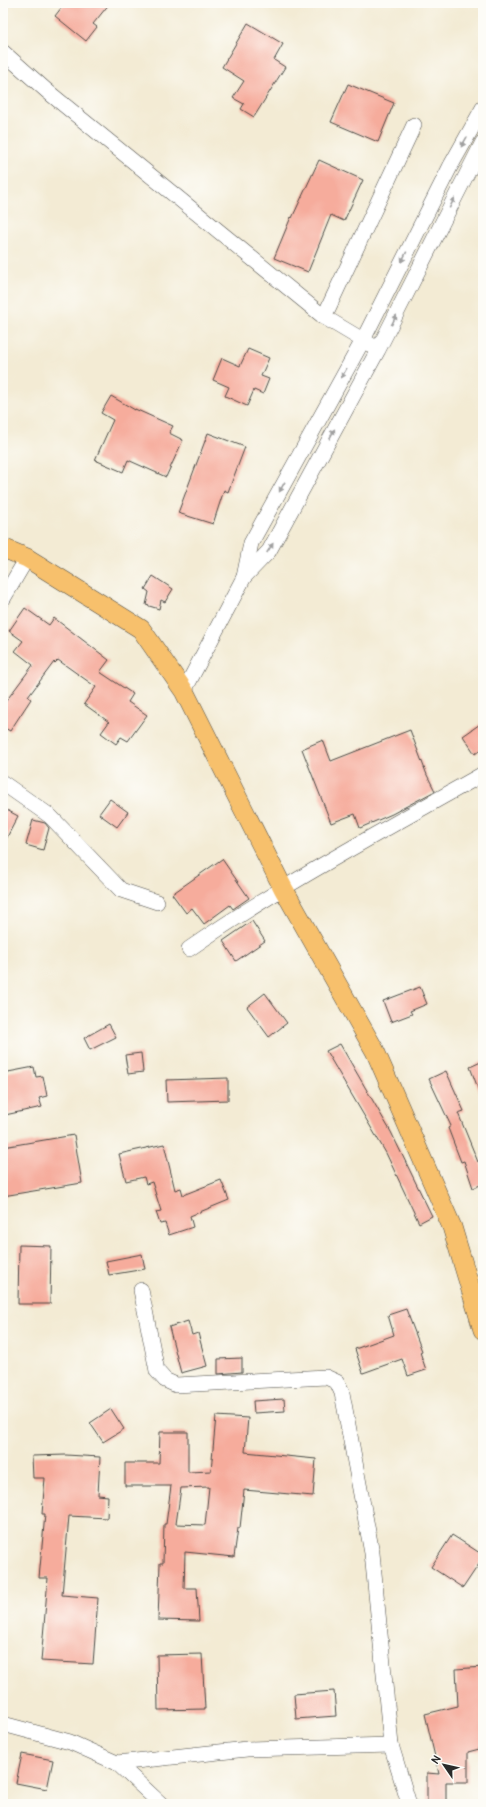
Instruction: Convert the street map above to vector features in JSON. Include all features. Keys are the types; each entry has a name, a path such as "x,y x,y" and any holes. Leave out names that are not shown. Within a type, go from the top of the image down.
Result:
{"main road":[{"path":"3,548 27,558 141,629 184,690 283,888 375,1050 452,1227 483,1330"}],"street":[{"path":"3,52 47,91 324,318 378,350"},
{"path":"244,577 251,543 363,340 450,167 483,108"},
{"path":"324,318 414,125"},
{"path":"184,690 244,577 269,551 378,350 483,142"},
{"path":"3,599 27,558"},
{"path":"190,949 232,919 283,888 483,774"},
{"path":"3,784 50,816 121,890 157,902"},
{"path":"141,1290 157,1371 165,1380 176,1385 326,1377 337,1382 342,1393 372,1553 391,1745 409,1804"},
{"path":"3,1724 70,1742 117,1763 161,1804"},
{"path":"117,1763 247,1749 391,1745"}],"building":[{"path":"65,3 110,3 93,24 97,27 86,41 55,16"},
{"path":"248,23 283,44 274,60 285,67 254,117 241,109 244,104 233,98 244,81 222,67"},
{"path":"348,84 394,103 378,142 331,122"},
{"path":"319,160 363,180 344,221 331,215 308,272 274,258 291,217 292,218"},
{"path":"248,349 269,358 261,376 269,379 263,394 254,390 247,406 225,396 229,387 213,380 222,358 240,366"},
{"path":"111,396 135,410 173,426 169,433 183,440 166,477 128,460 123,472 95,460 113,420 101,413"},
{"path":"208,433 245,447 228,492 224,490 213,524 178,513"},
{"path":"153,576 173,589 165,602 161,600 159,609 146,605 149,592 145,589"},
{"path":"25,608 49,625 54,618 109,660 100,672 133,694 128,702 147,715 128,741 121,737 116,744 101,733 109,722 84,704 96,687 58,660 55,663 54,662 28,697 31,699 10,731 3,727 3,705 33,665 15,651 23,641 9,631"},
{"path":"483,722 483,748 475,754 463,736"},
{"path":"410,730 427,775 435,791 392,814 360,828 355,814 331,823 302,749 323,740 331,761"},
{"path":"110,799 128,812 117,827 99,814"},
{"path":"3,808 18,816 3,845"},
{"path":"33,820 45,823 49,828 43,850 26,845"},
{"path":"222,859 249,898 233,909 230,905 204,924 192,908 186,913 172,894"},
{"path":"252,921 265,941 236,961 223,941"},
{"path":"420,987 427,1004 410,1011 412,1014 391,1022 383,1001"},
{"path":"265,993 287,1023 269,1037 247,1007"},
{"path":"109,1024 116,1037 90,1050 84,1038"},
{"path":"340,1044 391,1132 432,1216 419,1223 386,1153 326,1051"},
{"path":"141,1053 143,1072 128,1074 125,1055"},
{"path":"483,1061 483,1099 482,1099 470,1067"},
{"path":"34,1067 36,1077 43,1076 47,1096 39,1098 42,1107 5,1115 3,1103 3,1073"},
{"path":"446,1071 464,1111 458,1113 478,1162 480,1161 483,1169 483,1184 473,1188 464,1161 461,1162 448,1128 451,1126 429,1079"},
{"path":"228,1078 228,1100 167,1102 166,1080"},
{"path":"74,1135 82,1183 3,1196 3,1147"},
{"path":"164,1144 175,1190 181,1188 183,1195 221,1180 229,1200 190,1216 193,1227 169,1235 165,1223 160,1224 156,1212 161,1211 152,1182 146,1184 144,1177 126,1181 119,1154"},
{"path":"19,1245 51,1246 50,1304 18,1304"},
{"path":"142,1254 145,1269 109,1275 106,1261"},
{"path":"406,1309 422,1351 420,1352 426,1370 408,1376 402,1359 363,1373 355,1349 394,1335 388,1315"},
{"path":"188,1321 192,1335 198,1333 207,1366 181,1373 169,1327"},
{"path":"242,1358 242,1372 218,1374 218,1359"},
{"path":"284,1399 285,1411 254,1413 253,1401"},
{"path":"111,1409 124,1429 103,1442 90,1423"},
{"path":"216,1416 248,1418 245,1452 316,1459 313,1496 244,1490 240,1528 238,1528 234,1557 185,1552 184,1588 197,1588 199,1621 158,1620 160,1563 163,1563 164,1524 166,1524 171,1486 125,1486 125,1463 159,1463 160,1432 188,1432 188,1472 211,1471","holes":["209,1487 205,1525 176,1524 181,1488"]},
{"path":"66,1455 100,1457 98,1495 108,1496 107,1518 69,1516 62,1595 98,1598 93,1664 41,1661 48,1578 39,1578 45,1514 42,1514 45,1478 33,1478 32,1456"},
{"path":"452,1535 483,1555 483,1558 463,1588 431,1567"},
{"path":"202,1654 205,1709 158,1710 157,1655"},
{"path":"483,1667 483,1748 468,1752 468,1782 446,1782 446,1804 427,1804 427,1773 439,1774 425,1714 458,1706 456,1669"},
{"path":"334,1691 336,1716 296,1719 294,1694"},
{"path":"22,1754 53,1760 47,1789 16,1783"}]}
